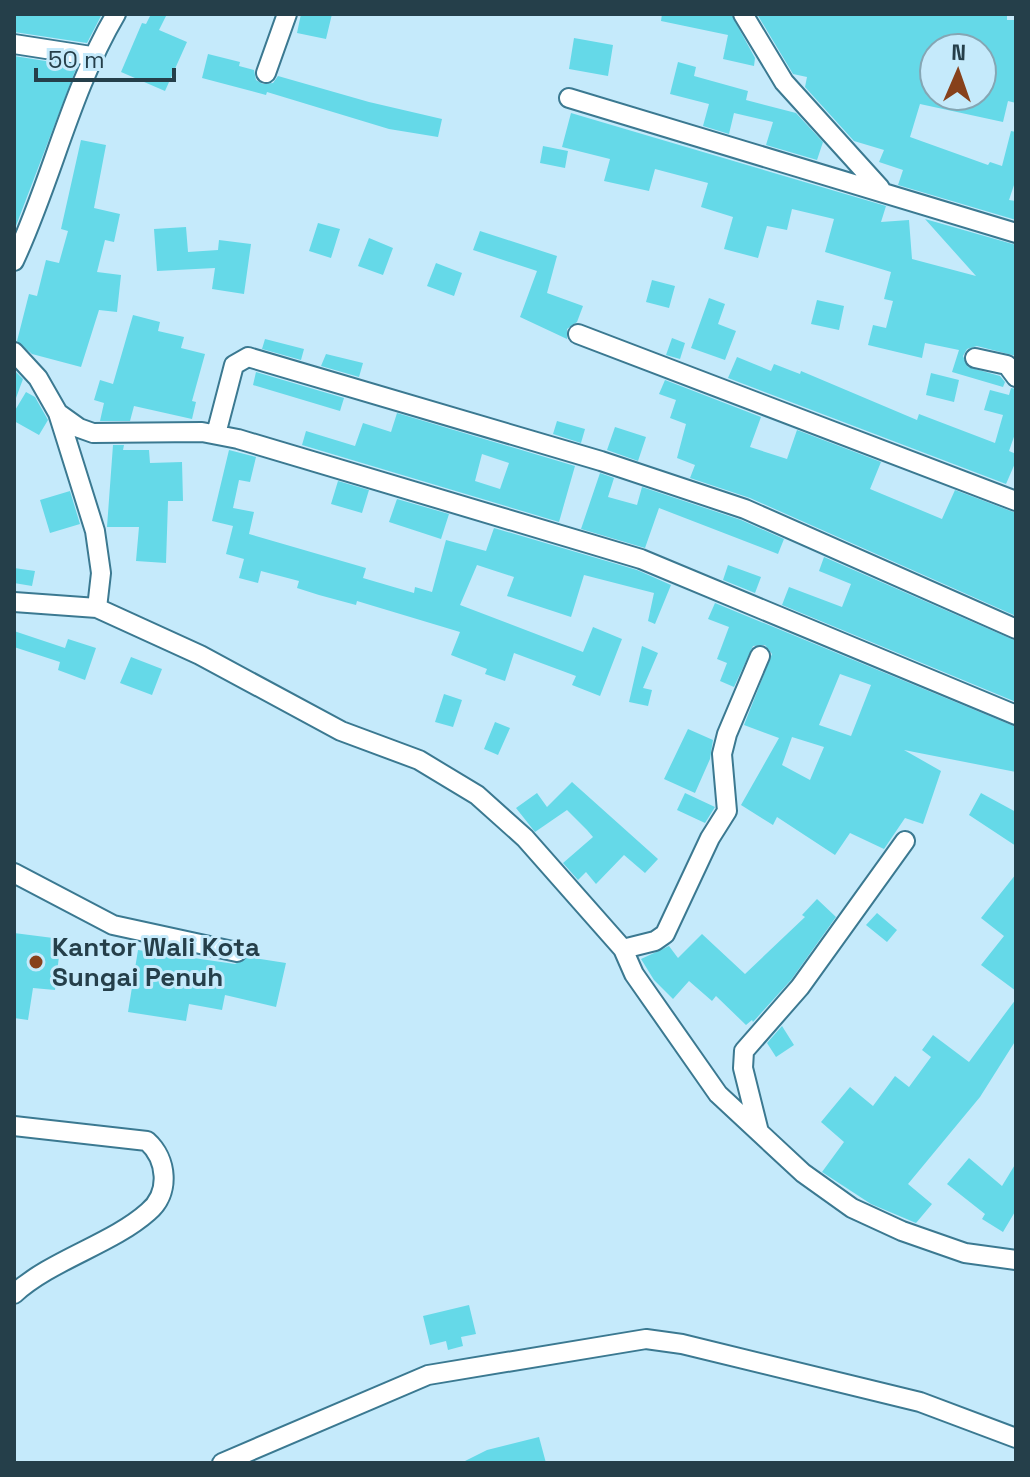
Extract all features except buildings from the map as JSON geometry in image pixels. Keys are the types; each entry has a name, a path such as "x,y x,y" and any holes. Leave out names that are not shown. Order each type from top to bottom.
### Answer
{"street":[{"path":"14,261 33,221 61,130 91,56 116,14"},
{"path":"266,73 287,14"},
{"path":"743,14 784,82 882,190"},
{"path":"14,44 91,56"},
{"path":"569,98 882,190 1016,233"},
{"path":"578,334 1016,501"},
{"path":"14,352 38,378 58,413 95,531 101,573 97,608"},
{"path":"216,434 234,365 248,357 601,461 745,509 1016,629"},
{"path":"975,358 1007,365 1016,377"},
{"path":"58,413 79,428 93,433 216,434 436,495 641,559 1016,715"},
{"path":"14,602 97,608 200,655 341,731 419,760 477,795 525,838 623,949 634,974 718,1094 803,1173 852,1208 902,1231 965,1253 1016,1260"},
{"path":"623,949 655,941 665,934 710,838 727,811 722,754 760,656"},
{"path":"759,1134 743,1068 744,1051 800,987 905,841"},
{"path":"14,873 105,922 237,952"},
{"path":"14,1126 147,1141 158,1151 164,1181 149,1212 14,1294"},
{"path":"222,1463 428,1375 646,1339 682,1344 920,1402 1016,1438"}],"place":[{"name":"Kantor Wali Kota Sungai Penuh","path":"36,962"}]}
